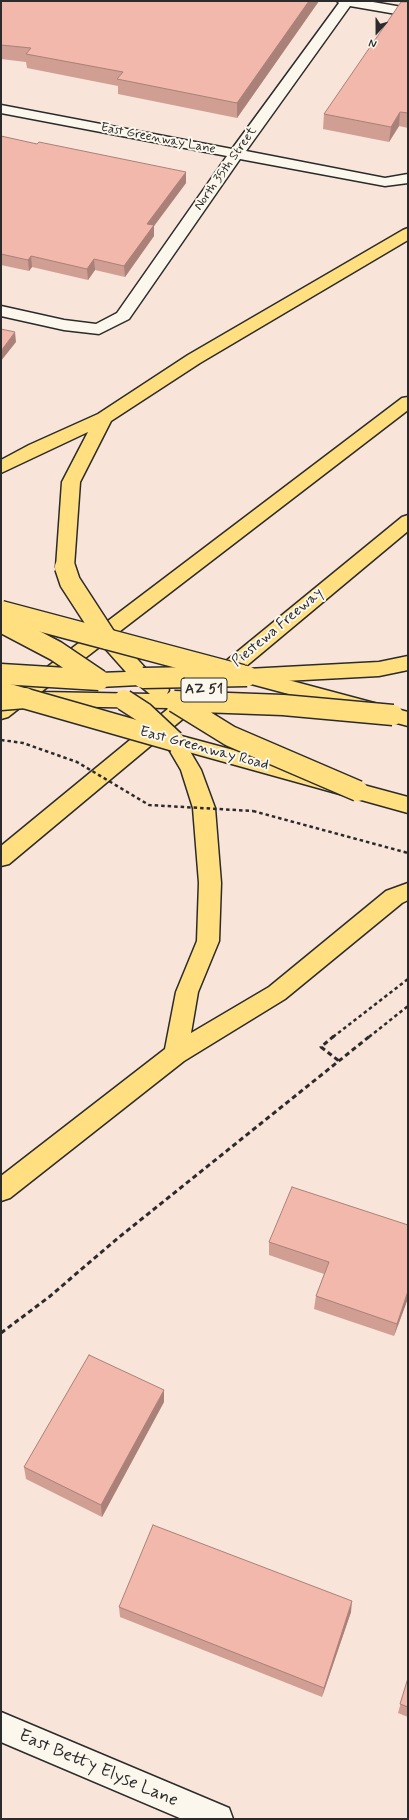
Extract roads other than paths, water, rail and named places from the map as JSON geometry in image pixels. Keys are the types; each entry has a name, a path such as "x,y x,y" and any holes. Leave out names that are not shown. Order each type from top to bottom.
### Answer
{"main road":[{"path":"1,467 35,449 104,418 194,359 408,233"},
{"path":"1,712 408,402"},
{"path":"104,418 71,482 65,567 70,582 107,639 143,678 174,701 230,736 358,791"},
{"name":"Piestewa Freeway","path":"1,858 408,521"},
{"path":"1,611 401,717"},
{"path":"1,622 56,651 144,713 174,741 191,770 204,808 207,830 210,883 208,942 187,992 176,1054"},
{"path":"1,674 99,680 247,676 379,669 403,664"},
{"name":"East Greenway Road","path":"1,692 408,805"},
{"path":"1,700 25,698 174,701 283,706 401,717"},
{"path":"1,1190 176,1054 277,993 394,897 408,891"}],"street":[{"path":"346,1 408,12"},
{"name":"North 35th Street","path":"1,311 64,325 99,329 123,316 236,154 346,1"},
{"name":"East Greenway Lane","path":"1,109 385,182 404,180 408,178"},
{"name":"East Betty Elyse Lane","path":"1,1727 218,1819"}]}
